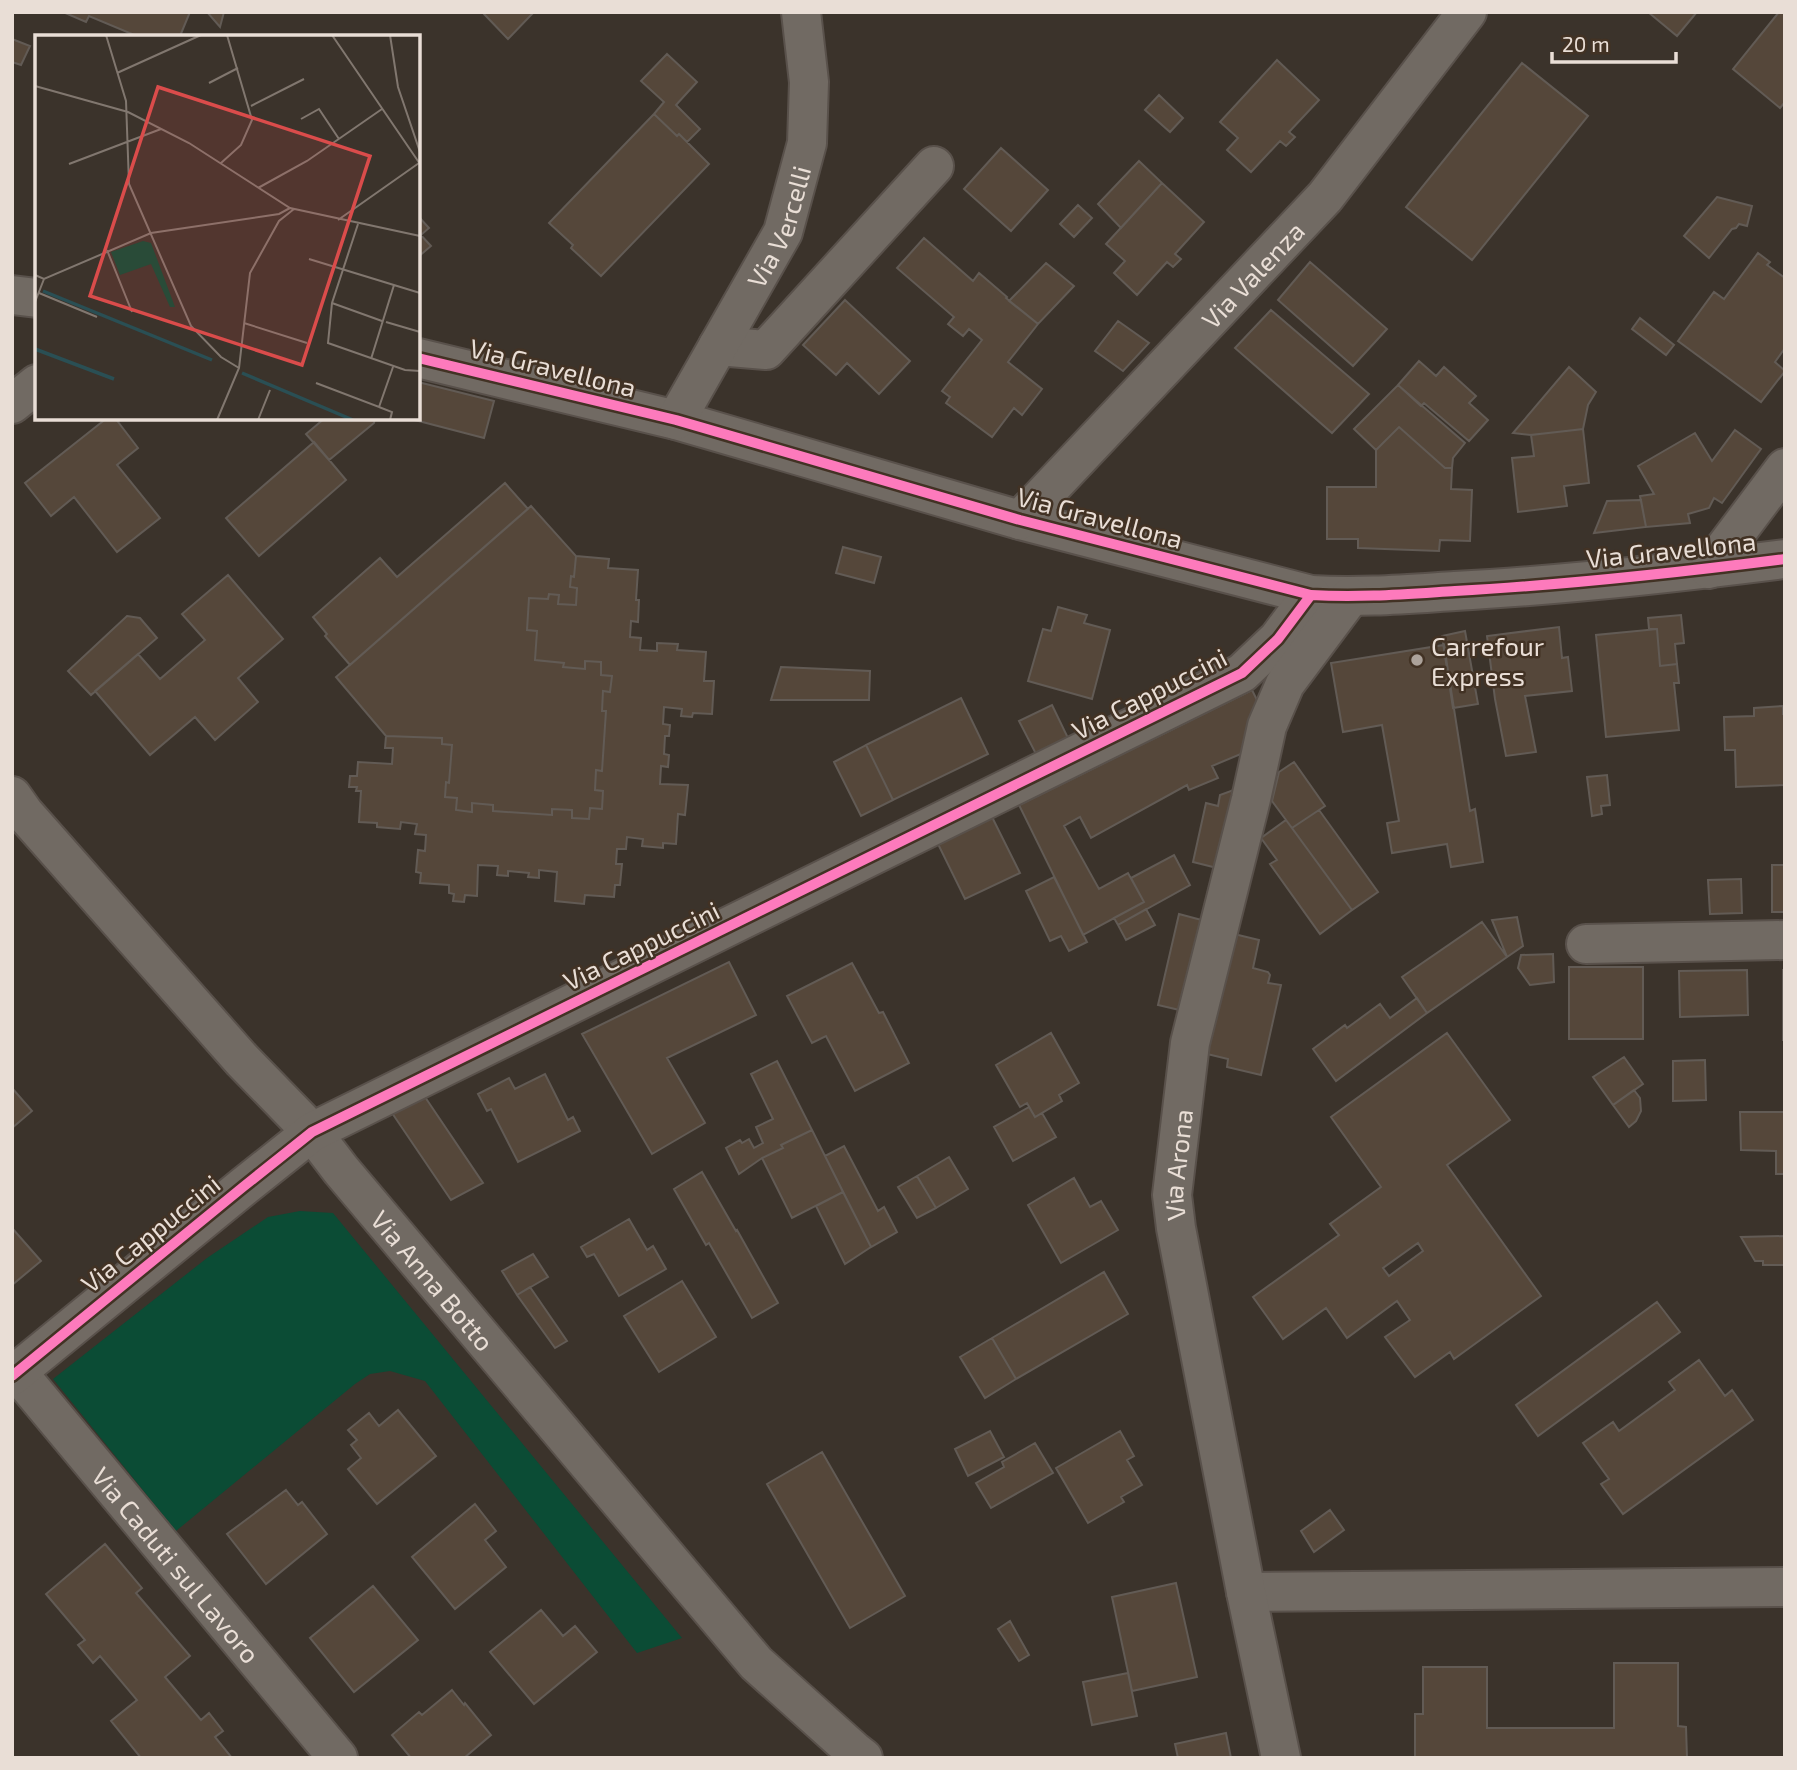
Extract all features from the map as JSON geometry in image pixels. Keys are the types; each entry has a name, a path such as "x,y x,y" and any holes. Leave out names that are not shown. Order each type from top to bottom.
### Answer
{"street":[{"name":"Via Vercelli","path":"676,420 783,232 807,143 809,82 801,12"},
{"name":"Via Valenza","path":"1020,520 1325,197 1467,12"},
{"path":"718,346 766,350 934,166"},
{"path":"12,295 35,298"},
{"name":"Via Gravellona","path":"420,358 676,420 1020,520 1311,595 1350,597 1529,587 1785,559"},
{"path":"12,404 35,386"},
{"path":"1709,569 1785,468"},
{"name":"Via Cappuccini","path":"14,1374 312,1132 1242,673 1278,639 1311,595"},
{"name":"Via Arona","path":"1281,1758 1246,1592 1176,1228 1172,1195 1190,1044 1267,726 1285,684 1350,597"},
{"name":"Via Anna Botto","path":"12,796 242,1060 312,1132 756,1662 863,1758"},
{"path":"1586,944 1785,940"},
{"name":"Via Caduti sul Lavoro","path":"14,1374 338,1758"},
{"path":"1246,1592 1783,1587"}],"green space":[{"path":"300,1211 333,1213 682,1638 637,1653 425,1381 390,1371 370,1374 355,1384 176,1531 53,1379 207,1258 268,1217"}],"building":[{"path":"63,12 190,12 180,35 134,35 89,16 86,22"},
{"path":"207,12 224,12 220,27"},
{"path":"485,12 534,12 508,39"},
{"path":"1648,12 1697,12 1677,36"},
{"path":"1779,12 1785,12 1785,102 1780,108 1733,69"},
{"path":"12,39 30,46 21,65 12,62"},
{"path":"667,54 697,82 676,105 700,129 687,142 654,114 664,102 641,81"},
{"path":"1277,60 1319,100 1289,132 1295,137 1286,146 1280,141 1251,172 1227,150 1238,138 1220,122"},
{"path":"1522,63 1588,116 1472,260 1406,207"},
{"path":"1159,95 1183,118 1170,132 1145,110"},
{"path":"654,114 709,164 601,276 549,223"},
{"path":"1001,148 1048,190 1011,231 964,189"},
{"path":"1139,161 1162,183 1121,228 1098,204"},
{"path":"1162,183 1204,222 1175,254 1181,259 1173,267 1167,262 1137,295 1114,273 1125,261 1106,244"},
{"path":"1717,197 1752,206 1747,226 1739,224 1732,229 1709,258 1684,236"},
{"path":"1078,205 1092,218 1074,237 1060,224"},
{"path":"420,218 429,228 420,234"},
{"path":"420,234 431,246 420,255"},
{"path":"924,238 973,281 979,273 1038,324 1008,362 1042,389 1022,415 1014,408 992,437 946,403 950,397 942,391 982,340 969,329 963,336 948,324 954,317 897,268"},
{"path":"1758,253 1770,262 1767,265 1785,278 1785,348 1775,362 1785,371 1761,402 1678,341 1714,292 1724,299"},
{"path":"1310,262 1387,329 1353,366 1278,300"},
{"path":"1046,263 1074,286 1038,324 1009,301"},
{"path":"845,300 910,361 879,394 847,363 836,375 803,345"},
{"path":"1271,310 1369,394 1332,433 1235,348"},
{"path":"1640,318 1674,345 1666,355 1632,329"},
{"path":"1118,321 1149,343 1123,371 1095,351"},
{"path":"1419,361 1436,376 1444,367 1476,396 1469,403 1488,420 1469,441 1424,403 1421,406 1398,385"},
{"path":"1569,367 1596,392 1588,405 1583,429 1531,435 1513,433"},
{"path":"420,382 494,401 484,438 415,420 420,420"},
{"path":"1398,385 1465,443 1453,458 1452,468 1445,468 1399,427 1376,450 1354,429"},
{"path":"104,420 117,420 138,448 117,465 160,518 117,552 74,497 51,516 25,483"},
{"path":"323,420 375,420 329,460 306,434"},
{"path":"1399,427 1445,468 1452,468 1451,489 1472,490 1470,541 1440,540 1439,551 1358,548 1358,539 1327,539 1327,487 1376,487 1376,450"},
{"path":"1583,429 1589,483 1564,486 1567,506 1518,512 1512,458 1534,456 1531,435"},
{"path":"1735,430 1761,449 1722,503 1714,498 1709,508 1688,514 1690,523 1646,527 1640,496 1654,494 1638,466 1695,433 1712,461"},
{"path":"314,442 346,480 259,556 226,518"},
{"path":"505,483 528,509 350,665 313,617 380,558 397,577"},
{"path":"1641,500 1646,527 1594,533 1607,501"},
{"path":"531,506 576,556 570,587 577,588 576,605 558,604 559,595 549,594 548,599 529,598 527,630 537,631 535,660 564,663 563,667 585,669 585,661 601,662 601,675 612,676 610,692 603,691 602,711 606,711 602,771 596,770 595,790 603,791 602,809 590,808 589,819 572,818 572,810 552,809 552,815 493,811 493,805 472,803 472,812 456,810 457,798 445,797 452,745 442,744 442,738 386,736 336,677"},
{"path":"843,547 881,557 874,583 836,573"},
{"path":"576,556 609,559 608,568 638,570 638,622 631,621 630,637 641,638 640,650 657,651 657,643 678,644 677,650 706,652 704,681 714,681 712,714 693,713 692,717 681,716 682,709 664,707 663,724 670,725 669,736 665,736 664,754 669,755 668,767 661,766 660,784 688,785 685,815 678,814 676,844 663,843 663,848 642,846 643,839 627,837 626,849 617,849 616,864 622,864 620,885 615,885 614,897 585,895 584,904 555,901 557,872 539,870 539,878 528,877 529,873 508,871 508,876 497,875 498,866 478,865 477,896 465,895 464,902 453,901 454,894 449,893 449,885 420,883 421,873 416,872 418,850 425,851 426,835 415,834 417,824 401,822 400,829 359,822 361,791 356,791 357,787 349,787 350,776 357,776 358,762 392,764 393,748 385,748 386,736 442,738 442,744 452,745 445,797 457,798 456,810 472,812 472,803 493,805 493,811 552,815 552,809 572,810 572,818 589,819 590,808 602,809 603,791 595,790 596,770 602,771 606,711 602,711 603,691 610,692 612,676 601,675 601,662 585,661 585,669 563,667 564,663 535,660 537,631 527,630 529,598 548,599 549,594 559,595 558,604 576,605 577,588 570,587"},
{"path":"228,575 283,639 238,678 258,702 215,740 195,717 150,755 95,691 138,654 160,679 205,640 182,614"},
{"path":"1058,607 1087,615 1084,623 1110,630 1092,699 1028,681 1043,629 1051,631"},
{"path":"1681,615 1684,643 1675,644 1677,664 1660,666 1657,629 1649,629 1648,618"},
{"path":"127,616 140,618 157,638 91,695 68,671"},
{"path":"1559,627 1562,658 1568,657 1572,691 1525,696 1536,752 1506,756 1487,636"},
{"path":"1657,629 1660,666 1677,664 1679,683 1674,683 1679,730 1606,737 1596,635"},
{"path":"1465,631 1478,704 1453,708 1442,636"},
{"path":"1444,645 1470,811 1475,809 1483,862 1451,867 1447,844 1392,853 1387,823 1399,821 1382,725 1343,732 1331,663"},
{"path":"781,667 870,671 869,700 771,700"},
{"path":"1252,690 1260,706 1248,751 1212,766 1218,778 1189,790 1187,785 1091,838 1080,817 1064,826 1099,889 1128,873 1144,902 1083,935 1019,805"},
{"path":"961,698 988,754 893,800 866,745"},
{"path":"1052,705 1068,738 1036,754 1019,721"},
{"path":"1783,706 1785,785 1736,787 1735,750 1725,750 1724,717 1754,716 1754,708"},
{"path":"866,745 893,800 861,816 834,762"},
{"path":"1294,762 1325,806 1292,828 1272,801 1279,772"},
{"path":"1607,775 1610,805 1601,806 1602,814 1592,816 1587,777"},
{"path":"1239,788 1221,869 1193,862 1206,803 1218,806 1220,795"},
{"path":"1319,810 1378,892 1352,910 1292,828"},
{"path":"992,817 1020,873 965,899 938,844"},
{"path":"1286,820 1352,910 1320,934 1270,864 1277,860 1261,838"},
{"path":"1174,855 1190,885 1118,925 1114,918 1144,902 1131,878"},
{"path":"1772,865 1785,865 1785,912 1772,912"},
{"path":"1054,877 1087,942 1069,951 1061,936 1050,941 1026,891"},
{"path":"1741,879 1742,913 1710,914 1708,880"},
{"path":"1146,909 1155,925 1126,940 1118,925"},
{"path":"1179,914 1209,922 1188,1012 1158,1005"},
{"path":"1517,917 1523,946 1507,957 1492,920"},
{"path":"1482,922 1507,957 1427,1013 1402,977"},
{"path":"1230,933 1259,940 1253,968 1268,972 1268,983 1281,985 1261,1075 1227,1067 1228,1059 1203,1053"},
{"path":"1553,954 1554,982 1530,985 1518,968 1521,955"},
{"path":"729,962 756,1015 667,1058 705,1123 652,1154 582,1034"},
{"path":"852,963 879,1013 883,1012 909,1063 855,1091 826,1036 812,1043 787,996"},
{"path":"1569,967 1643,967 1643,1039 1569,1039"},
{"path":"1747,970 1748,1015 1680,1017 1679,971"},
{"path":"1785,970 1785,1040 1783,1040"},
{"path":"1417,998 1427,1013 1336,1081 1313,1049 1380,1004 1390,1018"},
{"path":"1051,1033 1079,1083 1059,1095 1062,1101 1035,1117 1027,1103 1020,1107 996,1065"},
{"path":"1447,1033 1510,1120 1447,1165 1541,1296 1454,1359 1450,1352 1415,1377 1385,1337 1410,1320 1397,1301 1347,1338 1326,1308 1283,1339 1253,1297 1339,1235 1330,1224 1381,1187 1331,1117","holes":["1418,1243 1423,1251 1389,1276 1383,1268"]},
{"path":"1624,1057 1643,1084 1613,1105 1593,1077"},
{"path":"1705,1060 1706,1100 1673,1101 1673,1061"},
{"path":"777,1061 812,1130 781,1145 783,1148 739,1174 726,1148 740,1140 742,1143 749,1139 754,1148 763,1143 756,1127 773,1119 751,1074"},
{"path":"545,1074 568,1120 573,1117 580,1131 518,1162 491,1109 487,1111 478,1094 509,1078 515,1089"},
{"path":"12,1088 32,1111 12,1128"},
{"path":"1634,1090 1640,1098 1641,1111 1629,1127 1613,1105"},
{"path":"425,1097 483,1183 451,1200 392,1113"},
{"path":"1029,1107 1035,1117 1042,1113 1056,1137 1013,1161 994,1127"},
{"path":"1740,1112 1785,1112 1785,1174 1776,1174 1776,1151 1741,1150"},
{"path":"812,1130 843,1192 792,1218 762,1158"},
{"path":"844,1146 878,1211 884,1207 897,1232 871,1247 825,1156"},
{"path":"949,1157 968,1189 936,1208 917,1176"},
{"path":"702,1172 778,1303 752,1318 674,1189"},
{"path":"917,1176 936,1208 917,1218 898,1187"},
{"path":"1074,1178 1090,1207 1101,1201 1118,1230 1061,1263 1028,1205"},
{"path":"843,1192 871,1247 845,1264 816,1206"},
{"path":"629,1219 647,1250 653,1246 666,1269 619,1296 594,1254 587,1257 581,1247"},
{"path":"12,1228 41,1261 12,1285"},
{"path":"1785,1236 1785,1265 1763,1265 1763,1261 1755,1261 1741,1237"},
{"path":"533,1254 548,1277 517,1295 502,1271"},
{"path":"1104,1272 1128,1314 1016,1379 992,1338"},
{"path":"682,1281 716,1337 659,1372 624,1316"},
{"path":"530,1287 567,1341 555,1348 517,1295"},
{"path":"1657,1302 1680,1332 1538,1436 1516,1405"},
{"path":"992,1338 1016,1379 985,1398 960,1357"},
{"path":"1699,1360 1725,1396 1732,1390 1753,1420 1623,1514 1601,1484 1609,1479 1583,1443 1613,1422 1619,1431 1675,1390 1669,1382"},
{"path":"398,1410 436,1456 377,1504 348,1469 361,1458 351,1445 357,1440 348,1430 369,1413 379,1426"},
{"path":"990,1431 1004,1457 968,1476 955,1449"},
{"path":"1120,1431 1134,1456 1127,1460 1142,1485 1121,1497 1124,1502 1088,1523 1056,1468"},
{"path":"1035,1443 1053,1473 991,1508 976,1483 1004,1467 1002,1462"},
{"path":"822,1452 905,1596 850,1628 767,1484"},
{"path":"286,1490 298,1505 302,1502 327,1534 266,1584 227,1534"},
{"path":"475,1504 496,1531 485,1540 506,1567 455,1609 412,1557"},
{"path":"1330,1510 1344,1530 1314,1552 1301,1531"},
{"path":"105,1544 142,1588 136,1593 190,1656 165,1677 201,1720 209,1713 223,1731 215,1737 232,1758 141,1758 111,1721 137,1700 100,1656 93,1663 78,1645 85,1640 46,1594"},
{"path":"1176,1583 1197,1677 1132,1691 1112,1597"},
{"path":"373,1586 418,1640 354,1692 310,1638"},
{"path":"541,1610 563,1636 575,1626 597,1652 534,1704 490,1652"},
{"path":"1010,1621 1029,1655 1019,1661 998,1629"},
{"path":"1614,1663 1678,1663 1678,1726 1686,1727 1687,1758 1415,1758 1415,1714 1423,1714 1423,1667 1487,1667 1487,1728 1614,1728"},
{"path":"1128,1673 1137,1716 1092,1725 1083,1682"},
{"path":"452,1690 491,1735 464,1758 411,1758 392,1735 419,1712 422,1715"},
{"path":"1226,1733 1231,1758 1178,1758 1175,1744"}],"cycle path":[{"path":"420,358 676,420 1020,520 1311,595 1383,595 1538,585 1785,559"},
{"path":"12,1376 312,1132 1242,673 1278,639 1311,595"}],"place":[{"name":"Carrefour Express","path":"1417,660"}]}
